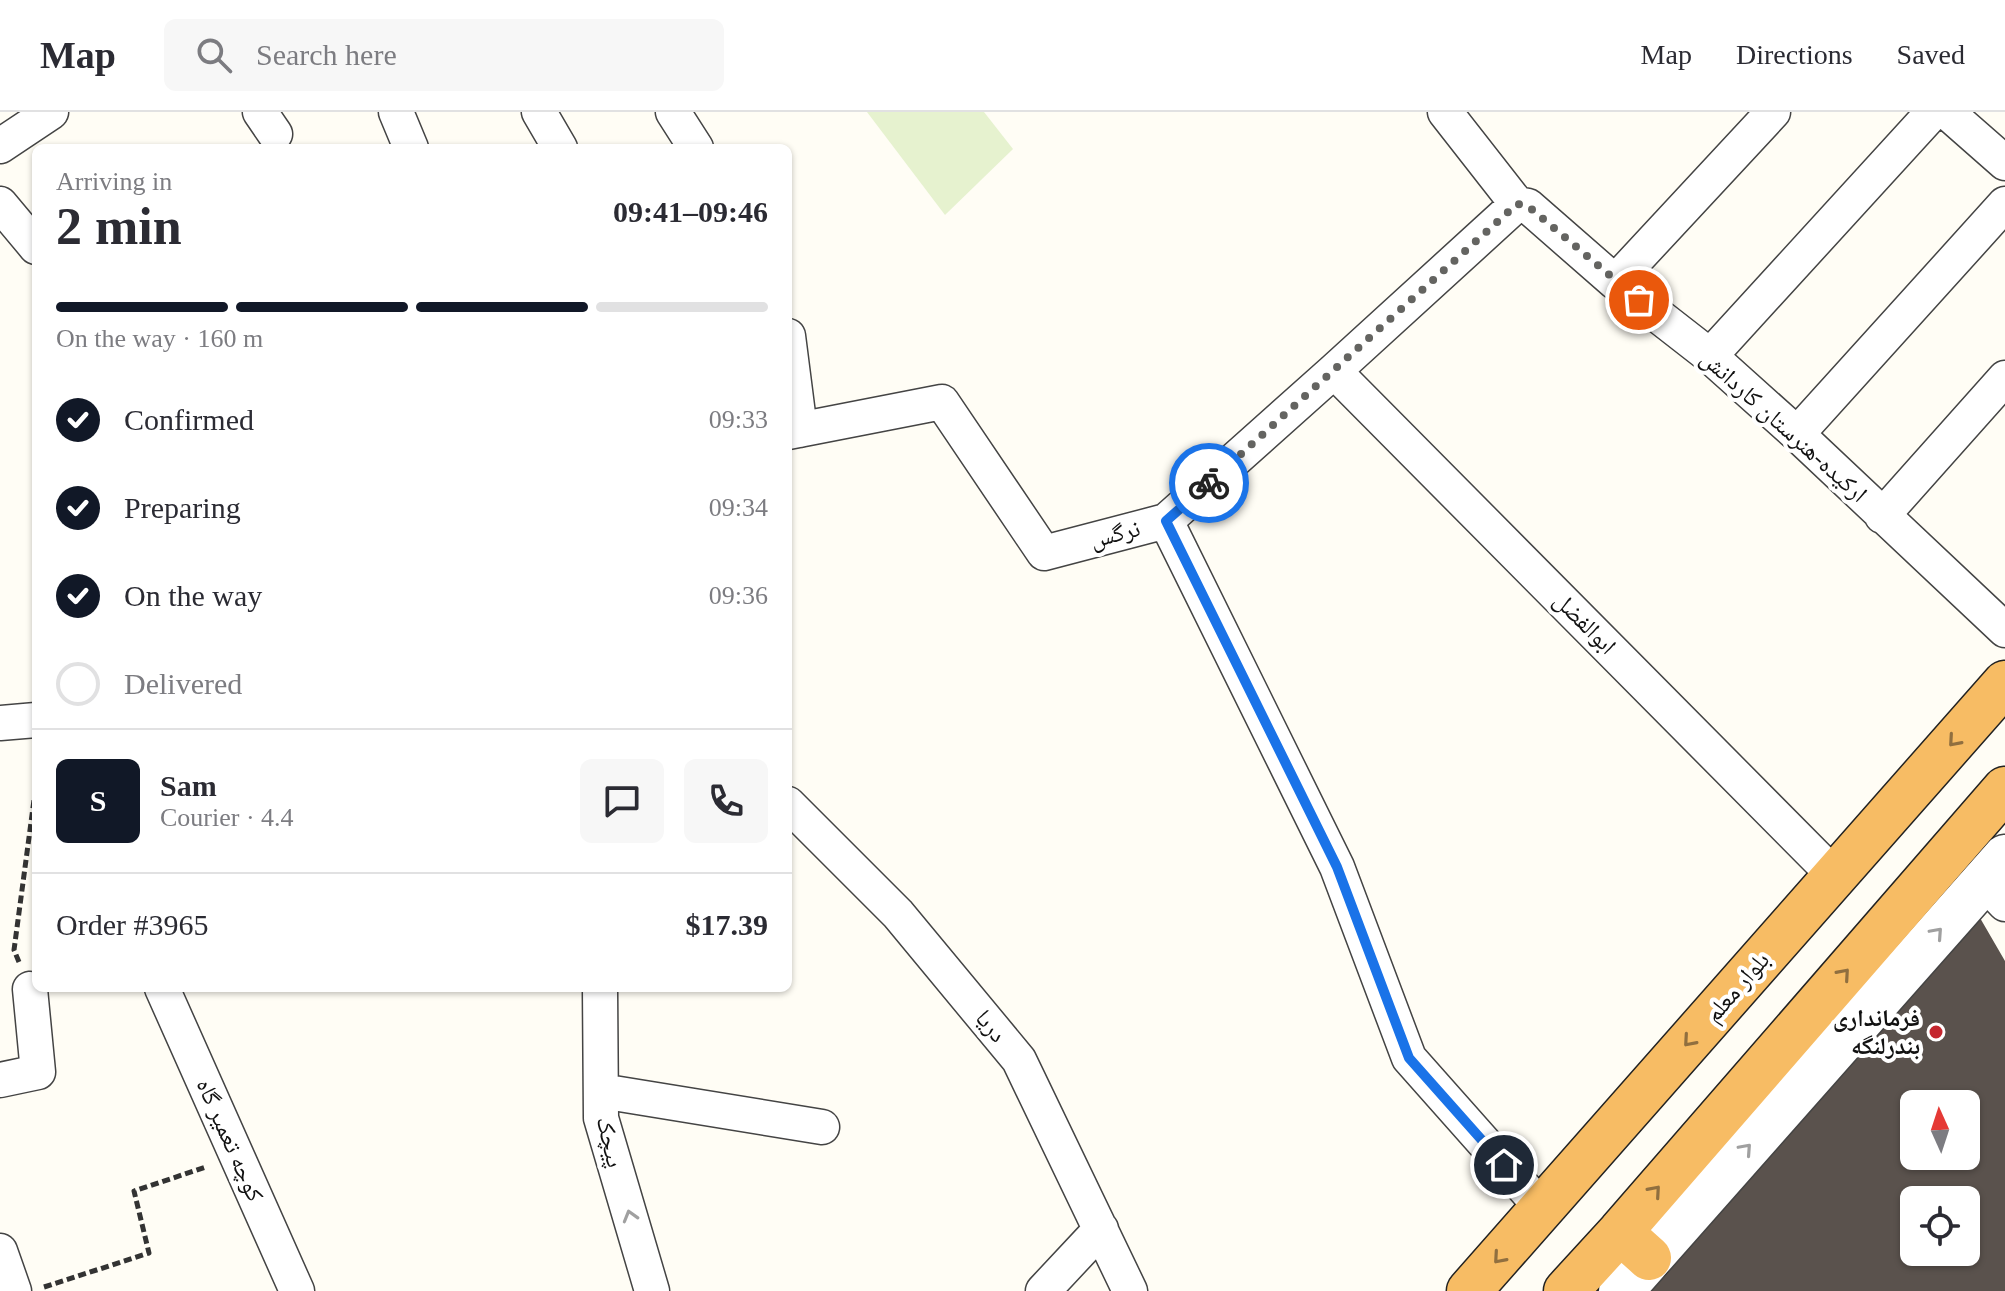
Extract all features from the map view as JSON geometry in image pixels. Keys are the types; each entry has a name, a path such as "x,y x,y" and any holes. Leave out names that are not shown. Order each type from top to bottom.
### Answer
{"highway":[{"name":"بلوار معلم","path":"1469,1291 2005,683"},
{"path":"1566,1291 1635,1245 2005,789"}],"street":[{"path":"0,146 51,112"},
{"path":"539,112 558,144"},
{"path":"673,112 693,144"},
{"name":"ارکیده-هنرستان کاردانش","path":"1445,112 1517,204 1528,206 1615,282 1710,356 2005,630"},
{"path":"1615,282 1773,112"},
{"path":"1710,356 1933,112"},
{"path":"1947,112 2005,163"},
{"path":"0,204 32,242"},
{"path":"1166,521 1517,204"},
{"path":"1797,434 2005,204"},
{"name":"ابوالفضل","path":"1334,371 1835,876"},
{"path":"1882,516 2005,378"},
{"path":"792,399 794,431"},
{"name":"نرگس","path":"794,431 942,402 1044,553 1166,521 1337,867 1409,1058 1542,1208"},
{"path":"0,723 32,720"},
{"name":"دریا","path":"792,808 898,914 1019,1060 1130,1291"},
{"path":"1621,1291 1635,1245 1998,881"},
{"path":"0,1080 38,1072 30,989"},
{"name":"کوچه تعمیر گاه","path":"164,992 297,1291"},
{"name":"پیچک","path":"600,992 601,1118 652,1291"},
{"path":"601,1091 822,1127"},
{"path":"1043,1291 1101,1229"},
{"path":"0,1251 14,1291"}],"path":[{"path":"30,989 14,950 32,815"},
{"path":"32,1291 149,1253 134,1191 237,1156"}],"green space":[{"path":"867,112 984,112 1013,149 945,215"}],"building":[{"name":"فرمانداری بندرلنگه","path":"1976,911 2005,961 2005,1291 1635,1291"}],"way so far":[{"path":"1209,483 1517,204 1528,206 1639,300"}],"place":[{"name":"فرمانداری بندرلنگه","path":"1936,1032"}],"route":[{"path":"1209,483 1166,521 1337,867 1409,1058 1504,1165"}]}
